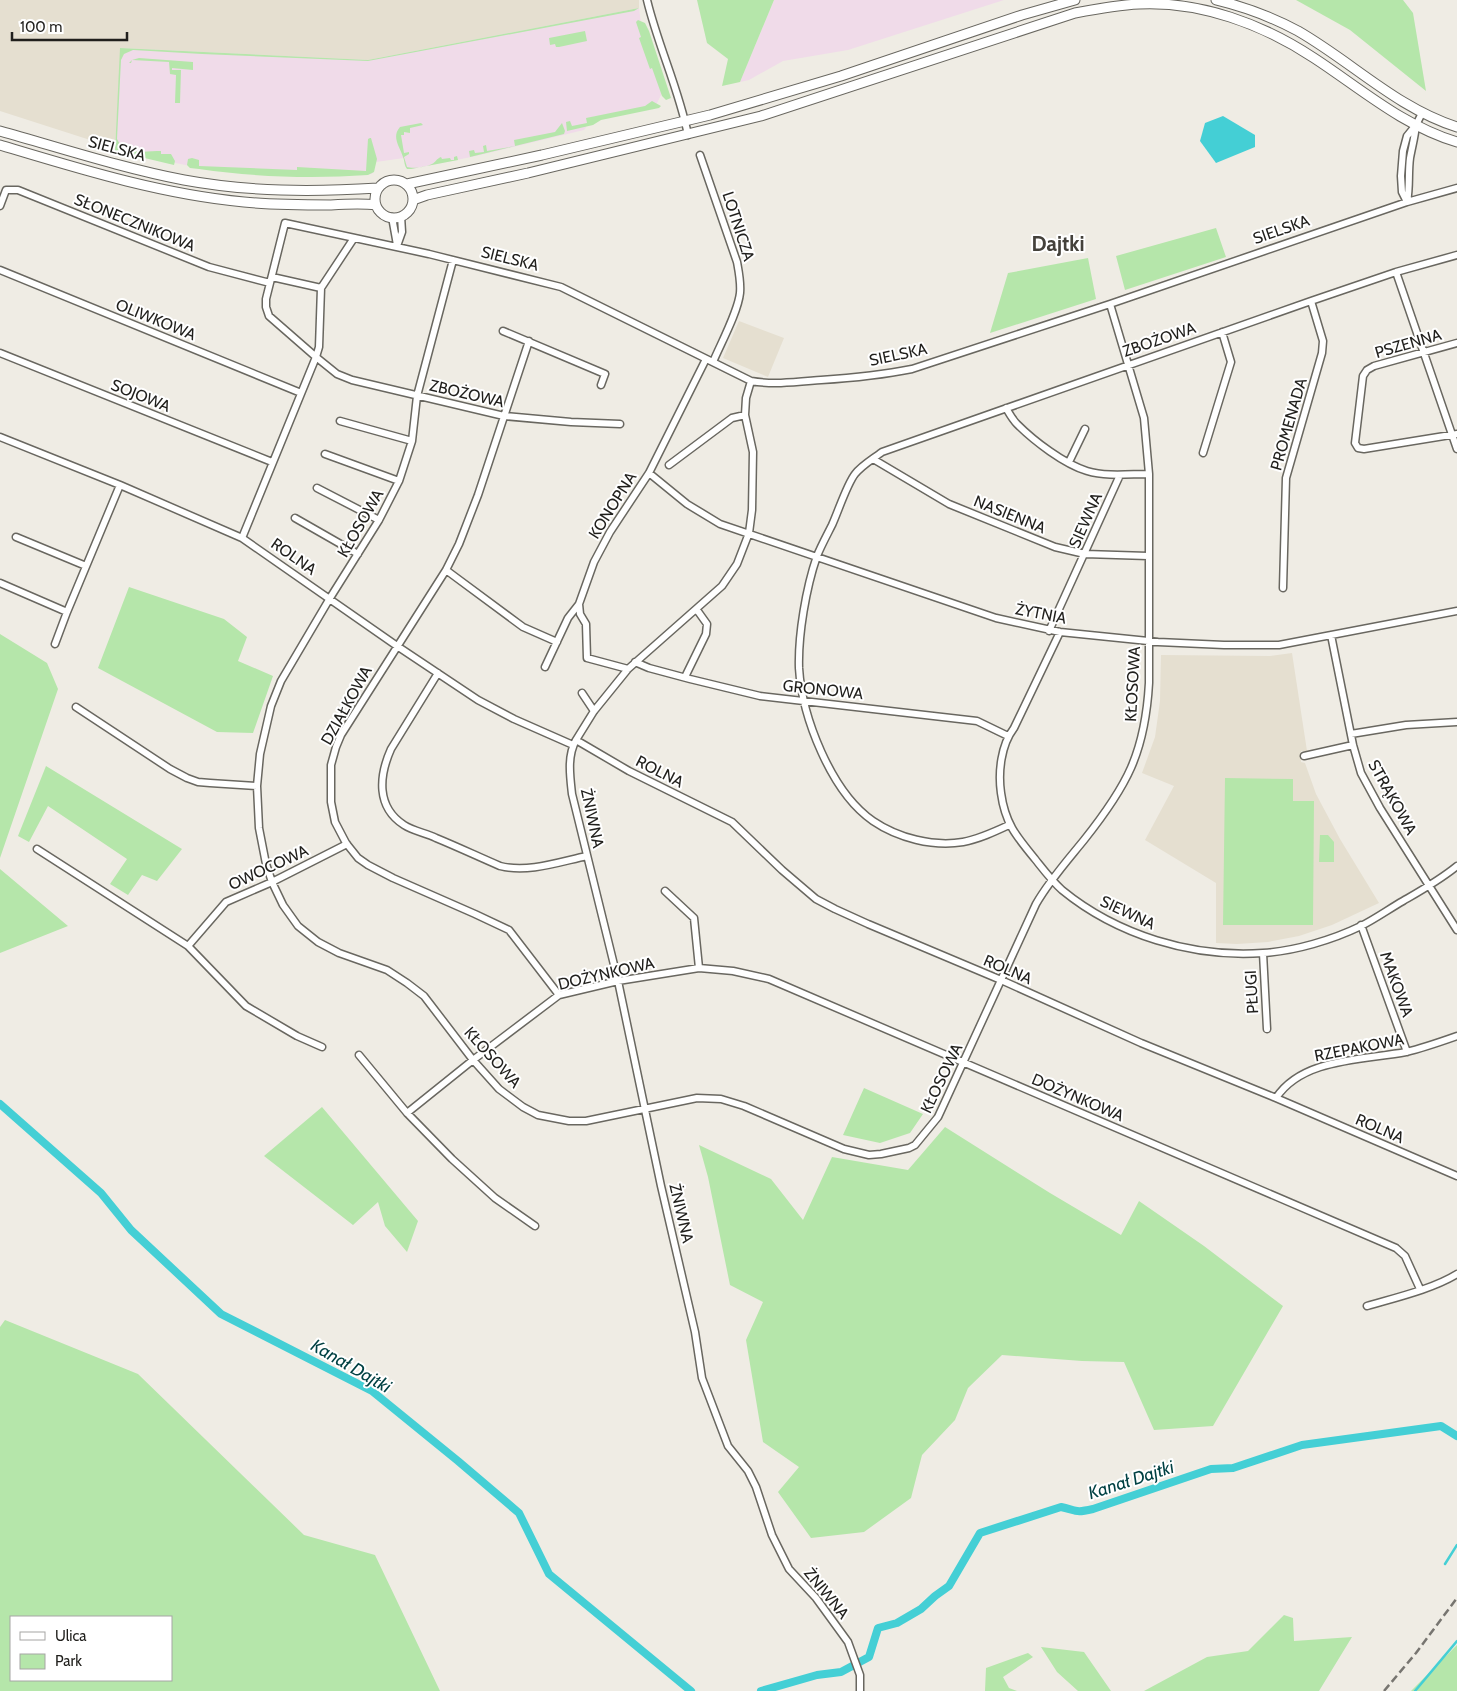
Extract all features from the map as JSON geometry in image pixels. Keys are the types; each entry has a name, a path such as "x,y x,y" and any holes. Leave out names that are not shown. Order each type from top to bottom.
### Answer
{"main road":[{"name":"SIELSKA","path":"0,131 138,170 206,183 293,191 378,188 392,180 402,181 407,184 459,174 685,121 822,82 1022,15 1075,0"},
{"path":"1216,0 1244,7 1298,32 1422,113 1457,127"},
{"path":"413,200 427,195 688,135 761,116 1075,13 1140,4 1183,6 1240,20 1269,33 1313,57 1364,93 1416,125 1436,135 1457,142"},
{"name":"SIELSKA","path":"0,146 136,184 212,198 291,205 360,203 376,205"},
{"path":"378,188 376,205 382,213 396,217 410,210 413,194 407,184"}],"street":[{"path":"648,0 652,22 688,135"},
{"path":"1407,202 1410,190 1408,176 1410,155 1415,139 1416,125 1422,113"},
{"name":"LOTNICZA","path":"700,155 737,262 740,281 740,295 736,308 710,360"},
{"name":"SIELSKA","path":"285,223 397,246 561,286 751,381 767,384 888,374 912,369 1110,304 1407,202 1457,188"},
{"name":"SŁONECZNIKOWA","path":"0,206 6,190 18,190 209,267 321,288"},
{"path":"396,217 397,246"},
{"name":"ZBOŻOWA","path":"285,223 266,298 269,316 337,374 352,380 504,416 620,424"},
{"path":"242,538 316,357 319,347 321,288 354,238"},
{"name":"ZBOŻOWA","path":"1009,825 987,835 963,842 938,844 916,840 894,832 872,821 851,800 833,775 822,754 804,702 799,669 802,622 818,556 855,474 882,452 1310,301 1396,272 1457,255"},
{"name":"KŁOSOWA","path":"453,260 417,396 412,441 399,481 379,520 330,598 282,681 271,706 260,754 257,786 259,828 266,864 272,882 298,926 318,942 339,953 387,970 407,982 424,996 473,1060 499,1089 523,1107 538,1114 569,1121 586,1121 697,1098 721,1099 753,1110 844,1149 868,1154 881,1154 909,1148 920,1140 938,1117 1036,904 1052,880 1114,801 1131,768 1140,745 1146,716 1149,683 1149,474 1144,418 1110,304"},
{"name":"OLIWKOWA","path":"0,270 301,393"},
{"path":"1396,272 1454,435 1457,449"},
{"name":"PROMENADA","path":"1283,588 1286,478 1322,353 1323,340 1310,301"},
{"path":"502,331 605,374 600,385"},
{"path":"1203,453 1231,362 1222,332"},
{"name":"DZIAŁKOWA","path":"529,341 472,512 459,544 446,570 341,735 331,765 330,802 335,822 347,844 358,858 393,878 509,930 559,995"},
{"name":"PSZENNA","path":"1454,435 1364,449 1358,448 1355,443 1363,376 1367,370 1374,366 1457,343"},
{"name":"SOJOWA","path":"0,354 272,462"},
{"name":"KONOPNA","path":"545,667 568,618 579,604 594,562 610,532 648,473 710,360"},
{"name":"ŻNIWNA","path":"751,381 746,398 745,415 753,452 752,510 749,533 737,564 722,586 697,610 628,668 594,711 574,742 569,767 572,794 618,981 695,1332 702,1378 728,1446 748,1472 756,1487 772,1535 789,1568 832,1617 848,1642 860,1675 860,1691"},
{"path":"1006,408 1015,423 1068,462 1086,470 1120,475 1149,474"},
{"path":"669,466 732,418 745,415"},
{"path":"340,421 412,441"},
{"path":"1068,462 1085,430"},
{"name":"ROLNA","path":"0,437 120,485 242,538 397,646 492,708 514,719 574,742 732,822 782,870 816,899 868,924 1001,980 1141,1043 1276,1098 1457,1176"},
{"path":"326,454 399,481"},
{"name":"NASIENNA","path":"873,459 949,504 1055,547 1085,554 1148,556"},
{"name":"ŻYTNIA","path":"648,473 688,504 720,524 996,618 1049,631 1149,641 1224,645 1279,645 1457,611"},
{"name":"SIEWNA","path":"1049,631 1120,475"},
{"path":"55,644 120,485"},
{"path":"317,488 379,520"},
{"path":"295,518 358,554"},
{"path":"16,537 86,566"},
{"path":"446,570 523,627 556,642"},
{"path":"0,583 67,612"},
{"path":"579,604 580,614 586,624 588,658 628,668"},
{"path":"684,677 706,634 707,624 697,610"},
{"name":"SIEWNA","path":"1060,632 1014,728 1008,736 1001,766 1000,781 1003,804 1009,825 1052,880 1092,911 1138,934 1171,945 1202,950 1263,953 1320,941 1361,926 1430,886 1457,866"},
{"name":"STRĄKOWA","path":"1331,635 1360,772 1376,801 1457,930"},
{"name":"GRONOWA","path":"635,662 649,668 760,696 977,721 1008,736"},
{"path":"438,673 385,761 382,774 383,794 391,814 406,826 512,870 526,869 587,856"},
{"path":"582,693 594,711"},
{"path":"76,708 187,778 210,783 257,786"},
{"path":"1351,734 1406,725 1457,722"},
{"path":"1304,756 1353,745"},
{"name":"OWOCOWA","path":"188,946 226,902 272,882 347,844"},
{"path":"37,849 188,946 246,1006 297,1036 322,1047"},
{"path":"665,891 694,918 700,968"},
{"name":"MAKOWA","path":"1361,926 1407,1052"},
{"name":"PŁUGI","path":"1263,953 1267,1029"},
{"name":"DOŻYNKOWA","path":"407,1113 559,995 618,981 700,968 733,971 769,979 1396,1248 1405,1256 1420,1289"},
{"name":"RZEPAKOWA","path":"1276,1098 1283,1086 1298,1075 1318,1067 1407,1052 1457,1036"},
{"path":"359,1054 407,1113 452,1158 495,1198 535,1226"},
{"path":"1367,1306 1450,1279 1457,1274"}],"shaded area":[{"path":"0,0 639,0 639,8 368,60 121,48 115,148 0,111"},
{"path":"774,0 1004,0 848,50 783,61 749,80 740,82"},
{"path":"639,8 642,31 663,91 656,105 593,117 584,130 476,156 411,169 405,165 404,158 376,162 372,174 200,168 115,148 120,48 368,60"},
{"path":"739,321 784,338 768,377 723,358"},
{"path":"1292,653 1307,751 1301,751 1301,762 1305,763 1316,794 1340,839 1379,903 1332,925 1299,936 1268,942 1216,943 1216,883 1145,840 1174,786 1142,773 1155,737 1160,701 1161,655 1270,656"}],"green space":[{"path":"697,0 774,0 740,82 722,86 728,59 707,43"},
{"path":"1296,0 1403,0 1413,13 1426,91 1350,30"},
{"path":"639,8 634,11 368,61 133,50 124,54 121,60 117,139 120,144 130,150 142,152 161,151 161,154 171,154 175,161 174,165 115,151 120,48 368,60"},
{"path":"638,20 645,23 649,31 671,98 666,100 662,96 652,68 650,69 639,38 641,37 636,22"},
{"path":"585,31 587,41 559,47 556,47 555,44 550,45 549,38"},
{"path":"139,58 193,62 193,70 172,68 172,70 181,70 180,103 175,103 176,75 170,74 169,62 132,60"},
{"path":"652,101 661,106 601,120 593,125 567,131 566,122 570,121 572,126 587,123 586,118 645,106"},
{"path":"421,123 423,125 410,128 410,133 404,132 404,135 401,135 404,153 409,152 404,157 407,167 419,167 406,168 396,138 400,127"},
{"path":"562,123 565,131 564,134 515,146 514,140 555,132"},
{"path":"371,138 377,159 374,172 368,175 305,177 262,175 190,168 187,165 188,159 192,158 199,160 199,166 297,170 297,167 366,171 368,139"},
{"path":"486,145 487,151 515,146 470,157 469,151 474,150 475,153 484,152 483,146"},
{"path":"457,156 458,160 426,166 441,157 442,159 450,158 454,160 454,157"},
{"path":"1216,228 1226,257 1125,290 1116,256"},
{"path":"1088,258 1096,299 990,333 1008,273"},
{"path":"129,587 224,619 247,637 238,661 273,676 253,733 217,732 98,668"},
{"path":"0,634 47,663 58,689 0,858"},
{"path":"46,766 182,849 157,881 142,875 128,895 110,884 127,859 48,806 29,842 18,836"},
{"path":"1225,778 1293,779 1293,801 1314,801 1313,925 1223,925"},
{"path":"1320,835 1328,835 1334,842 1334,862 1319,862"},
{"path":"0,869 68,926 0,953"},
{"path":"864,1088 923,1114 910,1133 880,1143 843,1135"},
{"path":"322,1107 418,1221 407,1252 385,1226 378,1202 353,1225 264,1156"},
{"path":"945,1127 1121,1235 1139,1201 1204,1246 1283,1306 1213,1426 1154,1430 1124,1362 1002,1355 968,1388 955,1420 922,1455 911,1498 864,1532 811,1538 778,1492 799,1467 763,1442 746,1340 763,1302 730,1285 708,1177 699,1145 771,1179 803,1220 832,1157 908,1170"},
{"path":"5,1320 138,1374 304,1535 375,1555 440,1691 0,1691 0,1327"},
{"path":"1284,1615 1293,1618 1294,1641 1352,1637 1319,1691 1144,1691 1207,1657 1248,1651"},
{"path":"1457,1645 1457,1691 1411,1691"},
{"path":"1041,1647 1084,1652 1111,1691 1078,1691 1057,1672"},
{"path":"1028,1653 1033,1657 1003,1677 1009,1688 1017,1691 985,1691 986,1668"}],"water":[{"path":"1223,116 1255,135 1255,147 1216,163 1200,141 1205,123"}],"waterway":[{"name":"Kanał Dajtki","path":"0,1104 101,1193 131,1230 221,1314 372,1391 458,1461 519,1513 549,1574 691,1691"},
{"name":"Kanał Dajtki","path":"761,1691 817,1675 841,1672 869,1657 878,1628 897,1623 921,1609 949,1586 980,1533 1061,1507 1079,1511 1093,1509 1211,1469 1233,1468 1302,1445 1441,1426 1457,1436"},
{"path":"1445,1564 1457,1545"},
{"path":"1415,1691 1457,1641"}],"railway":[{"path":"1384,1691 1416,1653 1457,1598"}],"district":[{"name":"Dajtki","path":"1058,244"}]}
